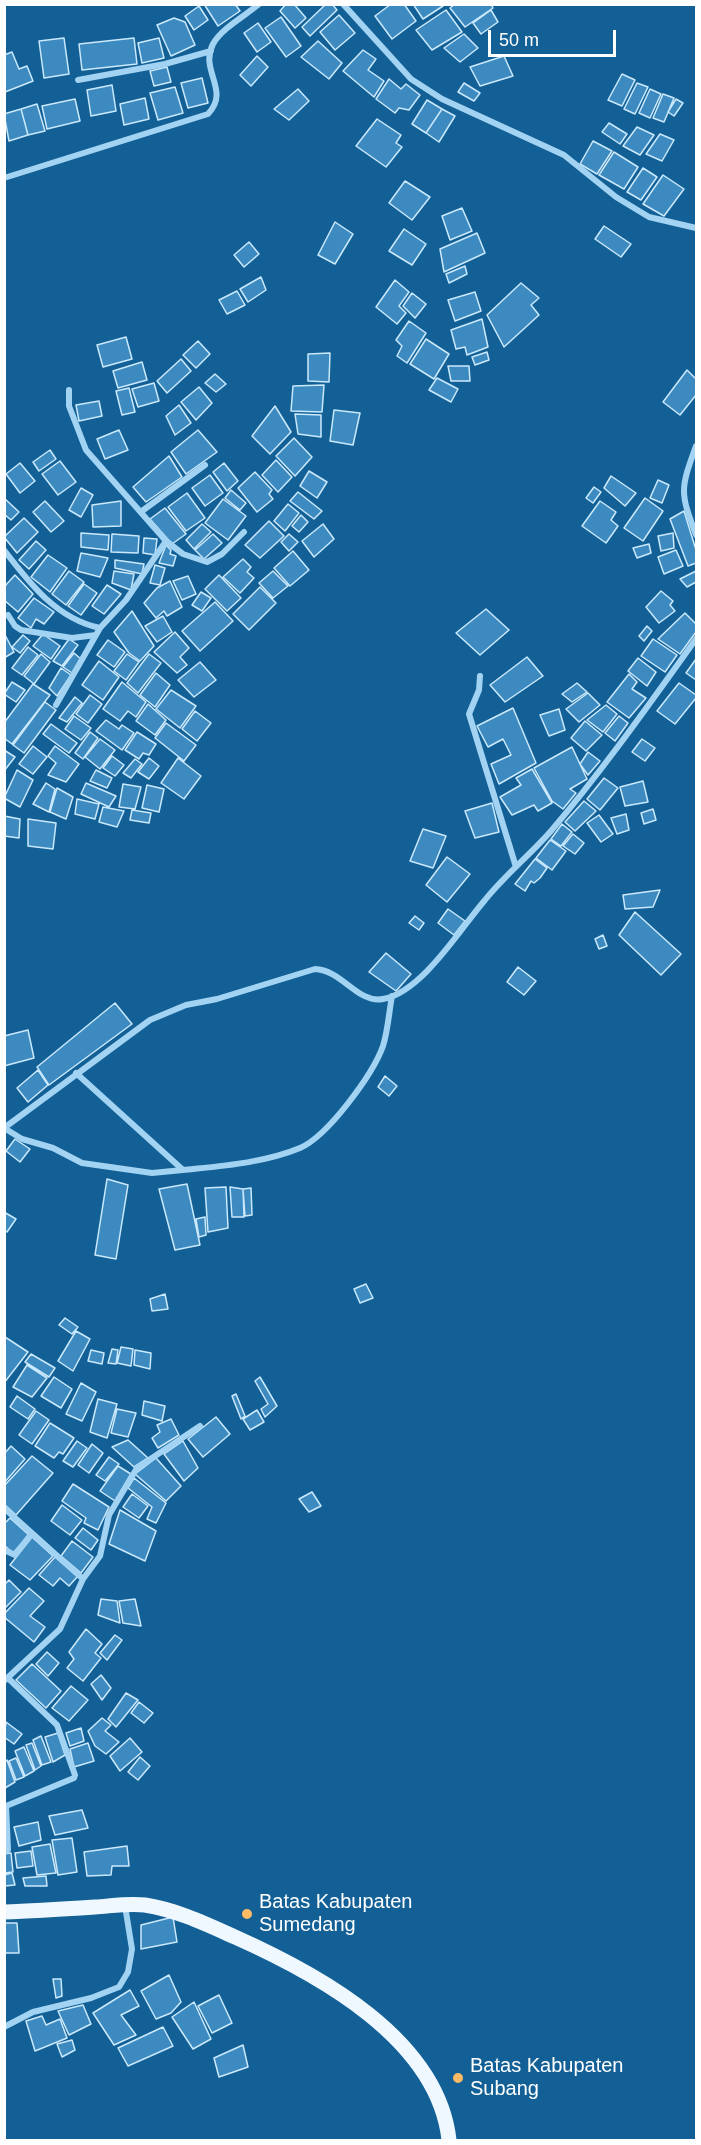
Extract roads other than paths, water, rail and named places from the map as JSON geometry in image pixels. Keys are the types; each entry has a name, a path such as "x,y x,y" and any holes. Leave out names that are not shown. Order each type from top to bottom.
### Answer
{"main road":[{"path":"4,1912 125,1905 168,1910 249,1943 328,1985 366,2010 424,2076 441,2106 449,2140"}],"street":[{"path":"4,178 208,114 217,105 218,93 208,61 211,51 221,34 260,4"},
{"path":"343,4 411,79 442,99 564,155 616,197 649,217 696,228"},
{"path":"78,80 165,64 211,51"},
{"path":"69,390 69,406 86,450 166,541 183,554 207,562 222,554 244,532"},
{"path":"696,446 685,479 682,498 696,535"},
{"path":"142,511 205,465"},
{"path":"56,705 100,628 126,600 166,541"},
{"path":"4,550 37,592 64,614 85,625 100,628"},
{"path":"8,615 15,626 21,630 72,638 96,635"},
{"path":"392,996 383,1046 376,1060 347,1106 325,1130 302,1147 220,1166 152,1173 82,1163 53,1148 22,1139 4,1128 150,1020 186,1005 217,999 315,969 335,974 367,998 384,999 412,985 551,830 696,639"},
{"path":"480,676 478,690 469,714 516,867"},
{"path":"76,1073 183,1170"},
{"path":"4,1852 8,1850 6,1806 74,1778 75,1775 57,1725 7,1680 60,1629 83,1579 100,1556 109,1515 137,1468 200,1426"},
{"path":"4,1508 83,1579"},
{"path":"4,1550 15,1555 32,1533"},
{"path":"4,2026 33,2012 91,1998 119,1987 128,1972 132,1949 125,1905"}],"place":[{"name":"Batas Kabupaten Sumedang","path":"247,1914"},
{"name":"Batas Kabupaten Subang","path":"458,2078"}]}
